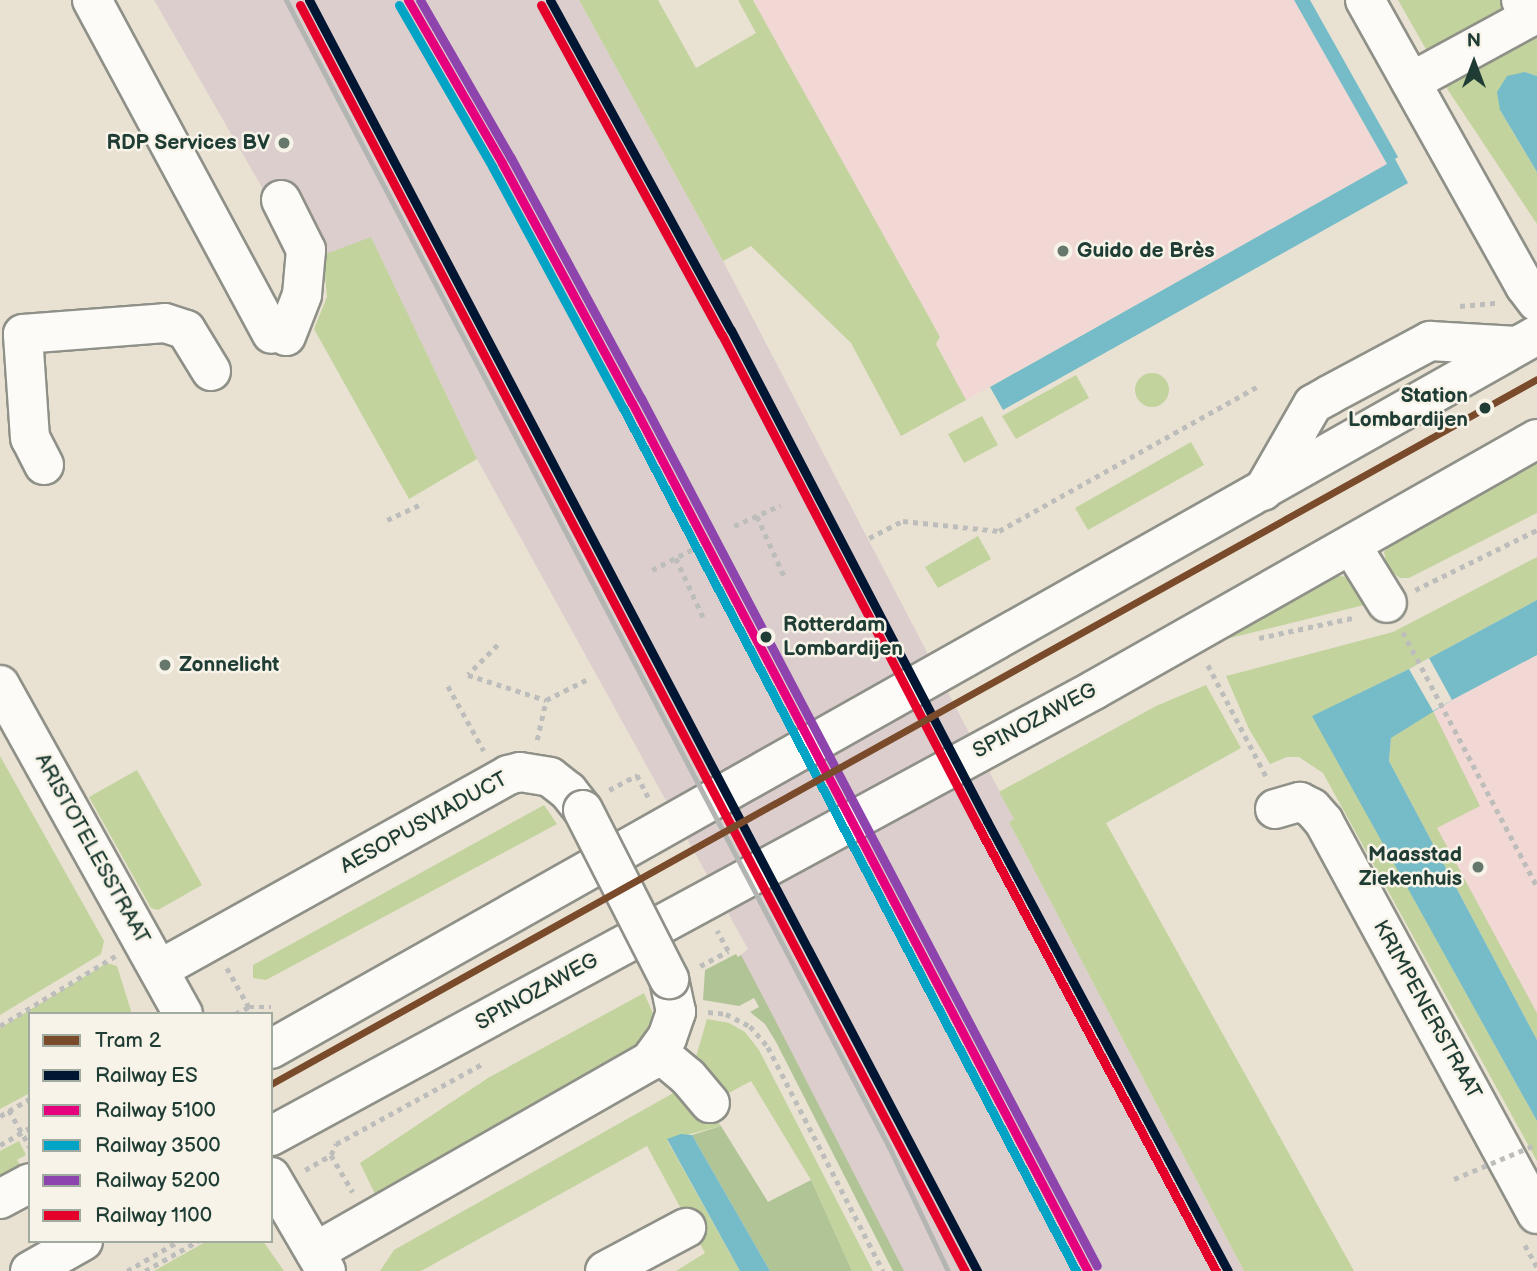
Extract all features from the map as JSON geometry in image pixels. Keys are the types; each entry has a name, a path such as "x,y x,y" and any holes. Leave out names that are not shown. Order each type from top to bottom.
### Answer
{"street":[{"path":"92,0 279,335 303,295 306,250 281,200"},
{"path":"1365,0 1531,294"},
{"path":"1411,82 1530,17 1521,0"},
{"path":"44,465 30,438 23,334 165,323 186,330 211,371"},
{"path":"273,1048 748,777 1263,491 1527,340"},
{"path":"1263,491 1313,404 1430,341 1527,340"},
{"name":"SPINOZAWEG","path":"273,1135 1094,690 1537,439"},
{"path":"1351,545 1387,603"},
{"name":"ARISTOTELESSTRAAT","path":"0,685 182,1012"},
{"name":"AESOPUSVIADUCT","path":"151,954 212,941 508,775 520,772 550,777 568,791 597,799 673,995"},
{"name":"KRIMPENERSTRAAT","path":"1537,1174 1328,794 1303,782 1270,800 1300,802 1312,808 1324,822 1537,1214"},
{"path":"274,1182 321,1261 370,1219 628,1073 658,1052 673,1026 673,995"},
{"path":"658,1052 688,1077 710,1103"},
{"path":"0,1199 28,1184"},
{"path":"605,1271 686,1228"},
{"path":"30,1271 79,1243"}],"path":[{"path":"1454,306 1494,304 1531,294"},
{"path":"869,538 903,521 999,531 1257,387"},
{"path":"387,520 423,503"},
{"path":"734,526 781,505"},
{"path":"757,516 786,580"},
{"path":"1251,639 1358,617 1537,530"},
{"path":"652,570 699,546"},
{"path":"676,558 705,621"},
{"path":"498,645 468,675 546,700 590,678"},
{"path":"1420,663 1537,886"},
{"path":"448,686 472,727"},
{"path":"537,742 546,700"},
{"path":"597,799 637,775 648,797 660,790"},
{"path":"704,937 728,924"},
{"path":"705,963 728,951 716,930"},
{"path":"212,941 248,1007"},
{"path":"29,1012 151,954"},
{"path":"673,995 726,1014 750,1026 768,1047 883,1271"},
{"path":"0,1026 28,1013"},
{"name":"SPINOZAWEG","path":"274,1182 331,1154 336,1144 487,1061"},
{"path":"0,1116 28,1100"},
{"path":"9,1111 28,1144"},
{"path":"0,1145 28,1129"},
{"path":"1454,1179 1537,1144"},
{"path":"331,1154 370,1219"},
{"path":"127,1271 176,1243"},
{"path":"145,1271 194,1243"}],"shaded area":[{"path":"154,0 579,0 723,261 1014,819 1009,822 1244,1271 895,1271 738,957 748,949 477,459 371,238 305,262"},
{"name":"Guido de Brès","path":"753,0 1294,0 1387,164 966,400 936,344 940,337"},
{"name":"Maasstad Ziekenhuis","path":"1537,635 1537,1086 1352,732"}],"green space":[{"path":"579,0 658,0 696,68 756,33 738,0 753,0 940,337 936,344 966,400 901,436 851,343 751,246 723,261"},
{"path":"1398,0 1504,0 1507,14 1442,50 1427,51"},
{"path":"1537,30 1537,76 1525,72 1500,110 1537,172 1537,224 1444,84"},
{"path":"371,237 477,459 409,499 314,329 327,297 323,255"},
{"path":"1152,373 1164,378 1169,390 1164,402 1152,407 1140,402 1135,390 1140,378"},
{"path":"1076,375 1089,398 1016,439 1002,416"},
{"path":"982,416 998,445 964,463 948,434"},
{"path":"1191,442 1204,465 1088,530 1075,508"},
{"path":"1537,459 1537,513 1409,578 1400,578 1388,569 1384,552 1390,544"},
{"path":"978,536 991,559 938,588 925,567"},
{"path":"1537,557 1537,600 1409,669 1313,716 1537,1121 1537,1161 1323,773 1299,757 1287,757 1270,764 1249,729 1226,676 1393,632"},
{"path":"1338,576 1351,577 1368,604 1218,641"},
{"path":"1206,685 1241,748 1106,823 1354,1271 1244,1271 1009,822 1014,819 999,792 1156,706"},
{"path":"1433,711 1480,806 1437,828 1537,1013 1537,1040 1389,761 1391,738"},
{"path":"0,756 104,941 101,954 0,1015"},
{"path":"137,770 202,885 158,910 151,908 89,797"},
{"path":"544,805 557,824 266,980 253,978 253,965"},
{"path":"736,954 738,957 741,955 904,1271 893,1271 776,1042 765,1024 750,1012 759,1007 754,998 739,1006 703,1000 705,970"},
{"path":"107,963 117,966 131,1012 28,1012 28,1094 0,1109 0,1028"},
{"path":"644,993 656,1020 639,1049 376,1196 360,1163 488,1078"},
{"path":"707,1019 729,1023 745,1032 759,1050 873,1271 852,1271 811,1180 751,1081 716,1100 695,1060"},
{"path":"684,1087 694,1091 721,1126 667,1140 740,1271 676,1271 705,1253 647,1146 421,1271 380,1271 394,1250"},
{"path":"721,1126 768,1202 811,1180 852,1271 770,1271 692,1135"},
{"path":"19,1141 26,1155 17,1160 23,1169 0,1182 0,1151"},
{"path":"203,1243 264,1243 284,1271 154,1271"}],"water":[{"path":"1294,0 1310,0 1398,157 1395,159 1408,183 1003,410 990,387 1387,164"},
{"path":"1525,72 1537,76 1537,172 1500,110 1497,92 1507,76"},
{"path":"1537,600 1537,655 1452,700 1391,738 1389,761 1537,1040 1537,1121 1312,716 1409,669"},
{"path":"681,1134 692,1135 770,1271 740,1271 667,1139"}],"pier":[{"path":"1429,658 1452,700 1433,711 1409,669"}],"railway":[{"path":"286,0 889,1147 948,1271"}],"tram line":[{"name":"2","path":"273,1083 1537,379"}],"rail line":[{"name":"ES","path":"309,0 977,1271"},
{"name":"5100","path":"408,0 502,163 632,403 1088,1271"},
{"name":"5200","path":"420,0 511,158 641,398 1097,1266"},
{"name":"ES","path":"550,0 731,330 987,821 1228,1271"},
{"name":"1100","path":"300,5 965,1271"},
{"name":"3500","path":"399,5 493,168 623,408 1076,1271"},
{"name":"1100","path":"541,5 722,335 978,826 1216,1271"}],"place":[{"name":"RDP Services BV","path":"284,143"},
{"name":"Guido de Brès","path":"1063,251"},
{"name":"Station Lombardijen","path":"1485,408"},
{"name":"Rotterdam Lombardijen","path":"766,637"},
{"name":"Zonnelicht","path":"165,665"},
{"name":"Maasstad Ziekenhuis","path":"1478,867"}]}
